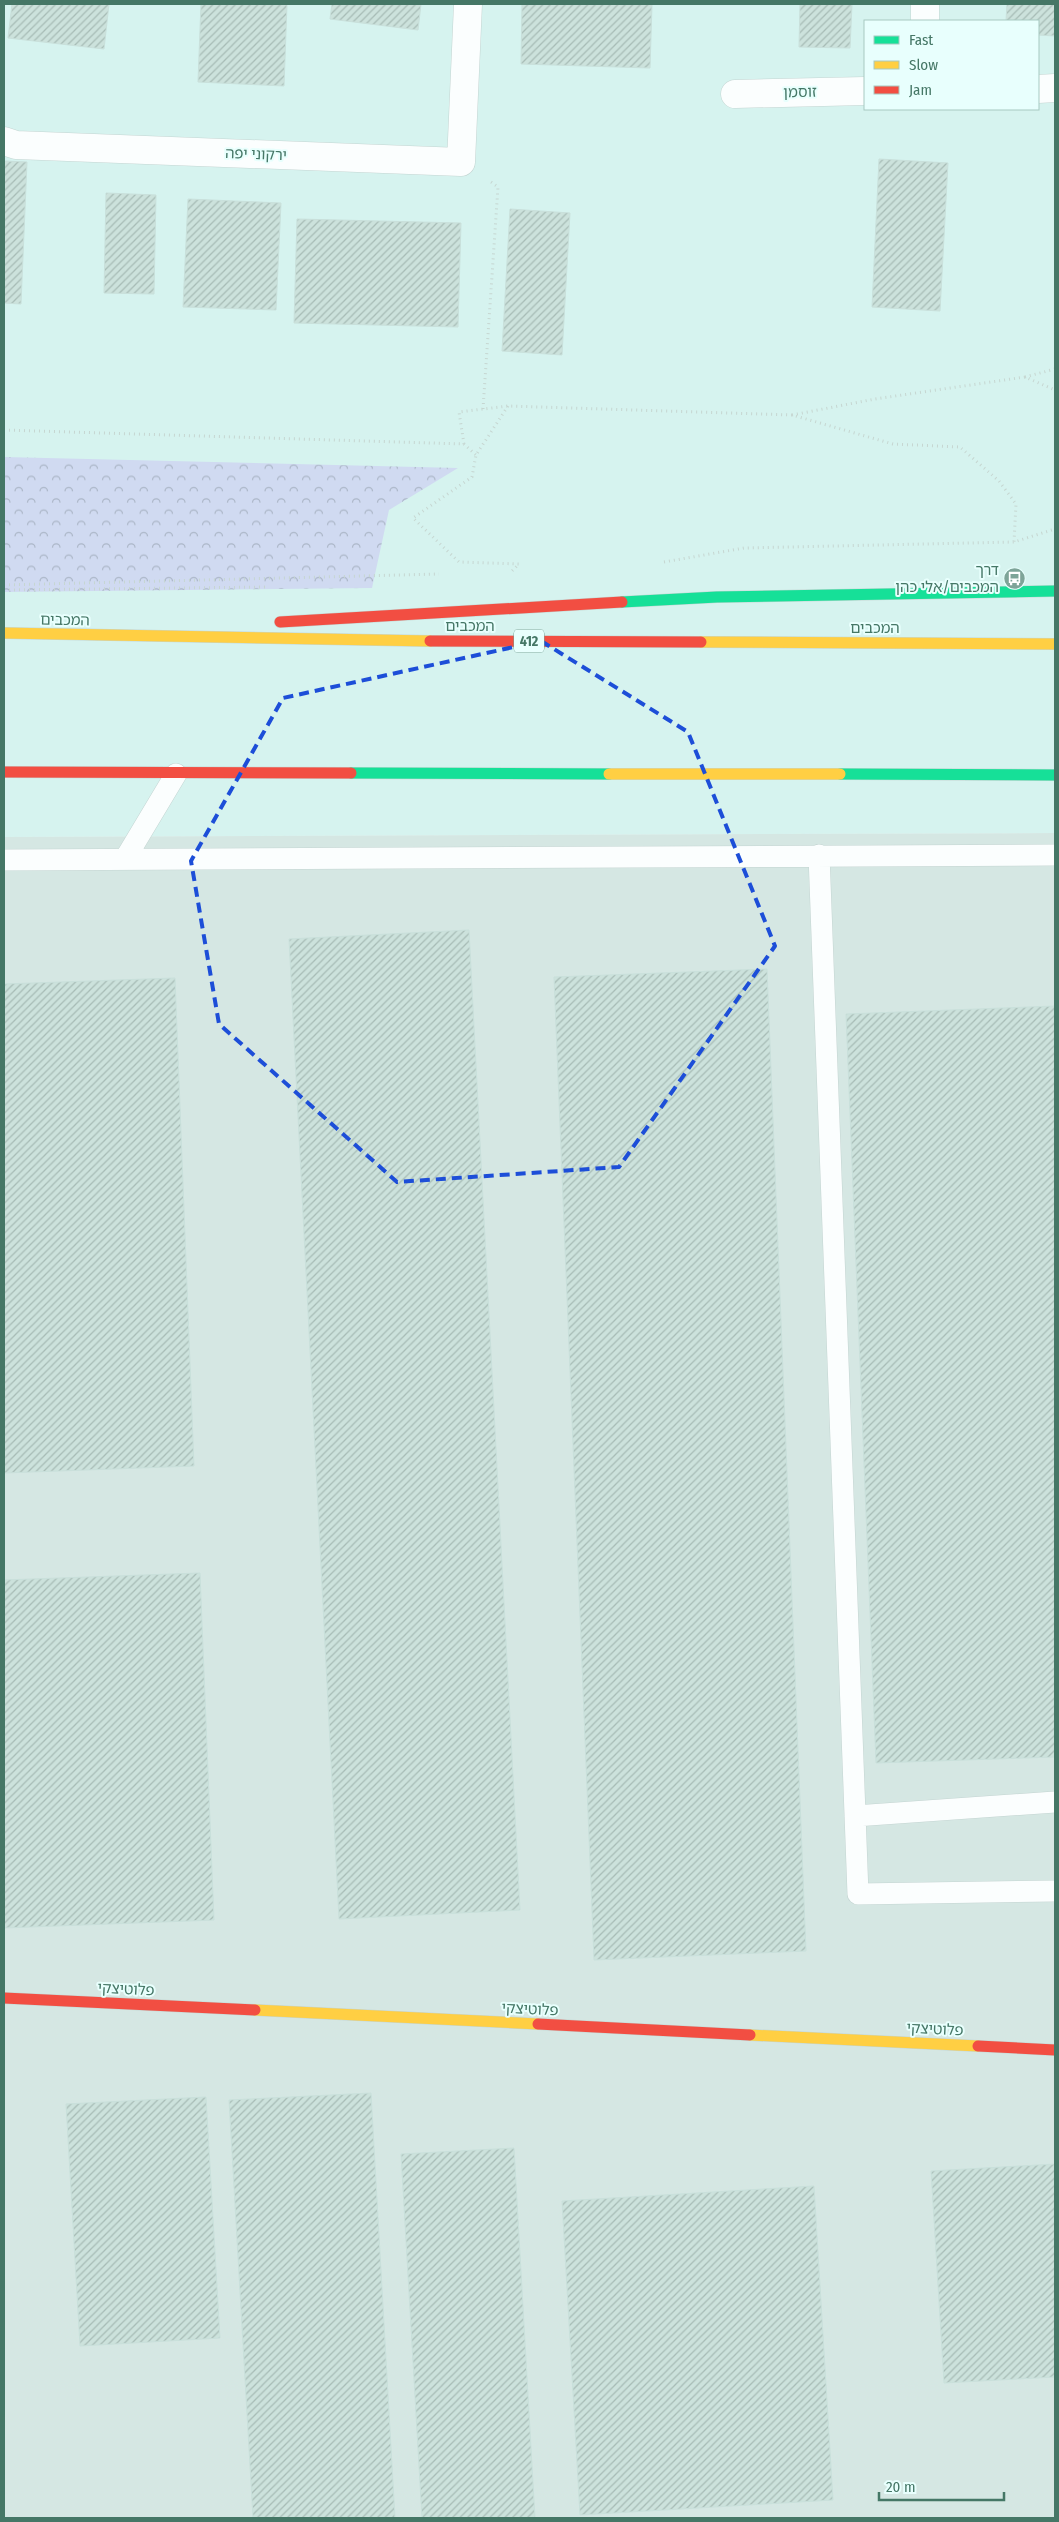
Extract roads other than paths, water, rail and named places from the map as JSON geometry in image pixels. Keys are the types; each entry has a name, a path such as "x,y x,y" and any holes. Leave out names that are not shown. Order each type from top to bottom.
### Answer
{"main road":[{"name":"412","path":"273,622 717,597 1055,591"},
{"name":"412","path":"55,634 223,625"},
{"name":"המכבים","path":"4,633 448,641 1055,644"},
{"path":"4,772 176,774 1055,775"},
{"name":"פלוטיצקי","path":"4,1998 1055,2050"}],"street":[{"name":"ירקוני יפה","path":"4,141 16,145 461,162 468,4"},
{"path":"924,4 924,20"},
{"path":"1039,89 1055,88"},
{"name":"זוסמן","path":"736,94 864,91"}],"lane":[{"path":"125,858 176,774"},
{"path":"4,860 1055,855"},
{"path":"819,856 858,1894 1055,1891"},
{"path":"855,1816 1055,1802"}],"place":[{"name":"דרך המכבים/אלי כהן","path":"1015,579"}]}
